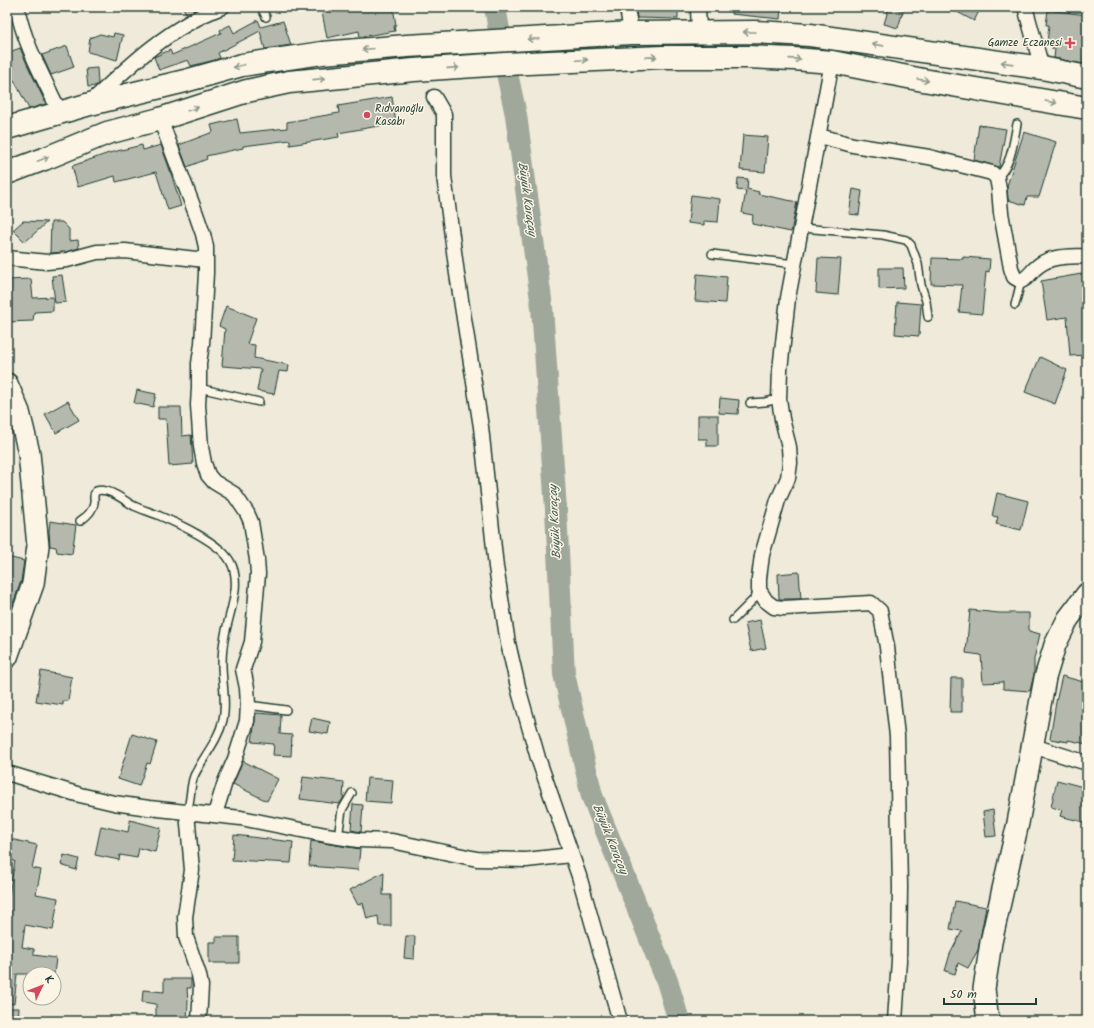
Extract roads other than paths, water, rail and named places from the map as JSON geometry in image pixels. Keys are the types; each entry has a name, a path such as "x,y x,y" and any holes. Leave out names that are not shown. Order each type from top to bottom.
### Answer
{"highway":[{"path":"7,128 90,104 185,81 242,65 322,53 407,46 631,33 755,32 810,35 1042,68 1087,77"},
{"path":"7,173 106,133 160,119 247,91 289,82 414,70 612,58 748,57 832,62 923,80 1087,108"}],"street":[{"path":"17,7 20,22 29,47 60,113"},
{"path":"90,104 125,70 176,31 206,13 222,7"},
{"path":"627,7 631,33"},
{"path":"698,7 699,32"},
{"path":"1025,7 1042,68"},
{"path":"832,62 788,298 783,341 780,370 780,399 782,419 789,447 790,463 788,478 778,500 762,555 759,590 766,601 774,607 784,608 871,603 880,611 887,647 897,736 900,887 899,960 895,1021"},
{"path":"434,97 444,114 444,176 457,274 481,427 496,567 508,643 519,691 538,758 578,876 620,1021"},
{"path":"160,119 203,234 206,247 202,344 199,363 198,405 201,447 208,475 214,482 234,494 242,503 251,522 258,574 252,642 243,670 247,688 247,721 215,814"},
{"path":"818,136 853,145 929,157 992,173 997,178 1001,213 1011,268 1014,277 1021,281 1028,278 1037,267 1049,260 1057,257 1087,256"},
{"path":"7,258 47,262 67,260 97,252 125,251 205,260"},
{"path":"7,384 20,412 29,453 38,546 33,584 7,657"},
{"path":"988,1021 984,989 991,942 1018,823 1045,678 1055,645 1068,619 1087,594"},
{"path":"1033,746 1087,763"},
{"path":"7,773 80,795 114,803 215,814 358,840 392,841 477,859 526,860 571,855"},
{"path":"187,812 192,870 185,918 186,937 201,986 199,1021"}],"lane":[{"path":"261,7 266,17"},
{"path":"997,178 1009,162 1017,124"},
{"path":"802,228 883,235 906,240 911,245 918,264 921,284 928,310 928,317"},
{"path":"712,254 795,264"},
{"path":"1015,305 1021,281"},
{"path":"199,388 259,402"},
{"path":"750,403 780,399"},
{"path":"80,521 86,517 94,504 93,495 96,491 100,490 117,495 135,506 184,526 220,549 230,561 236,581 232,612 225,635 222,664 225,696 224,718 219,733 194,778 191,803 187,812"},
{"path":"733,620 754,599 759,590"},
{"path":"248,704 286,710"},
{"path":"338,837 342,810 352,793"}],"waterway":[{"name":"Büyük Karaçay","path":"495,7 516,115 542,307 556,510 564,674 592,796 667,981 679,1021"}],"place":[{"name":"Gamze Eczanesi","path":"1070,43"},
{"name":"Rıdvanoğlu Kasabı","path":"367,115"}]}
